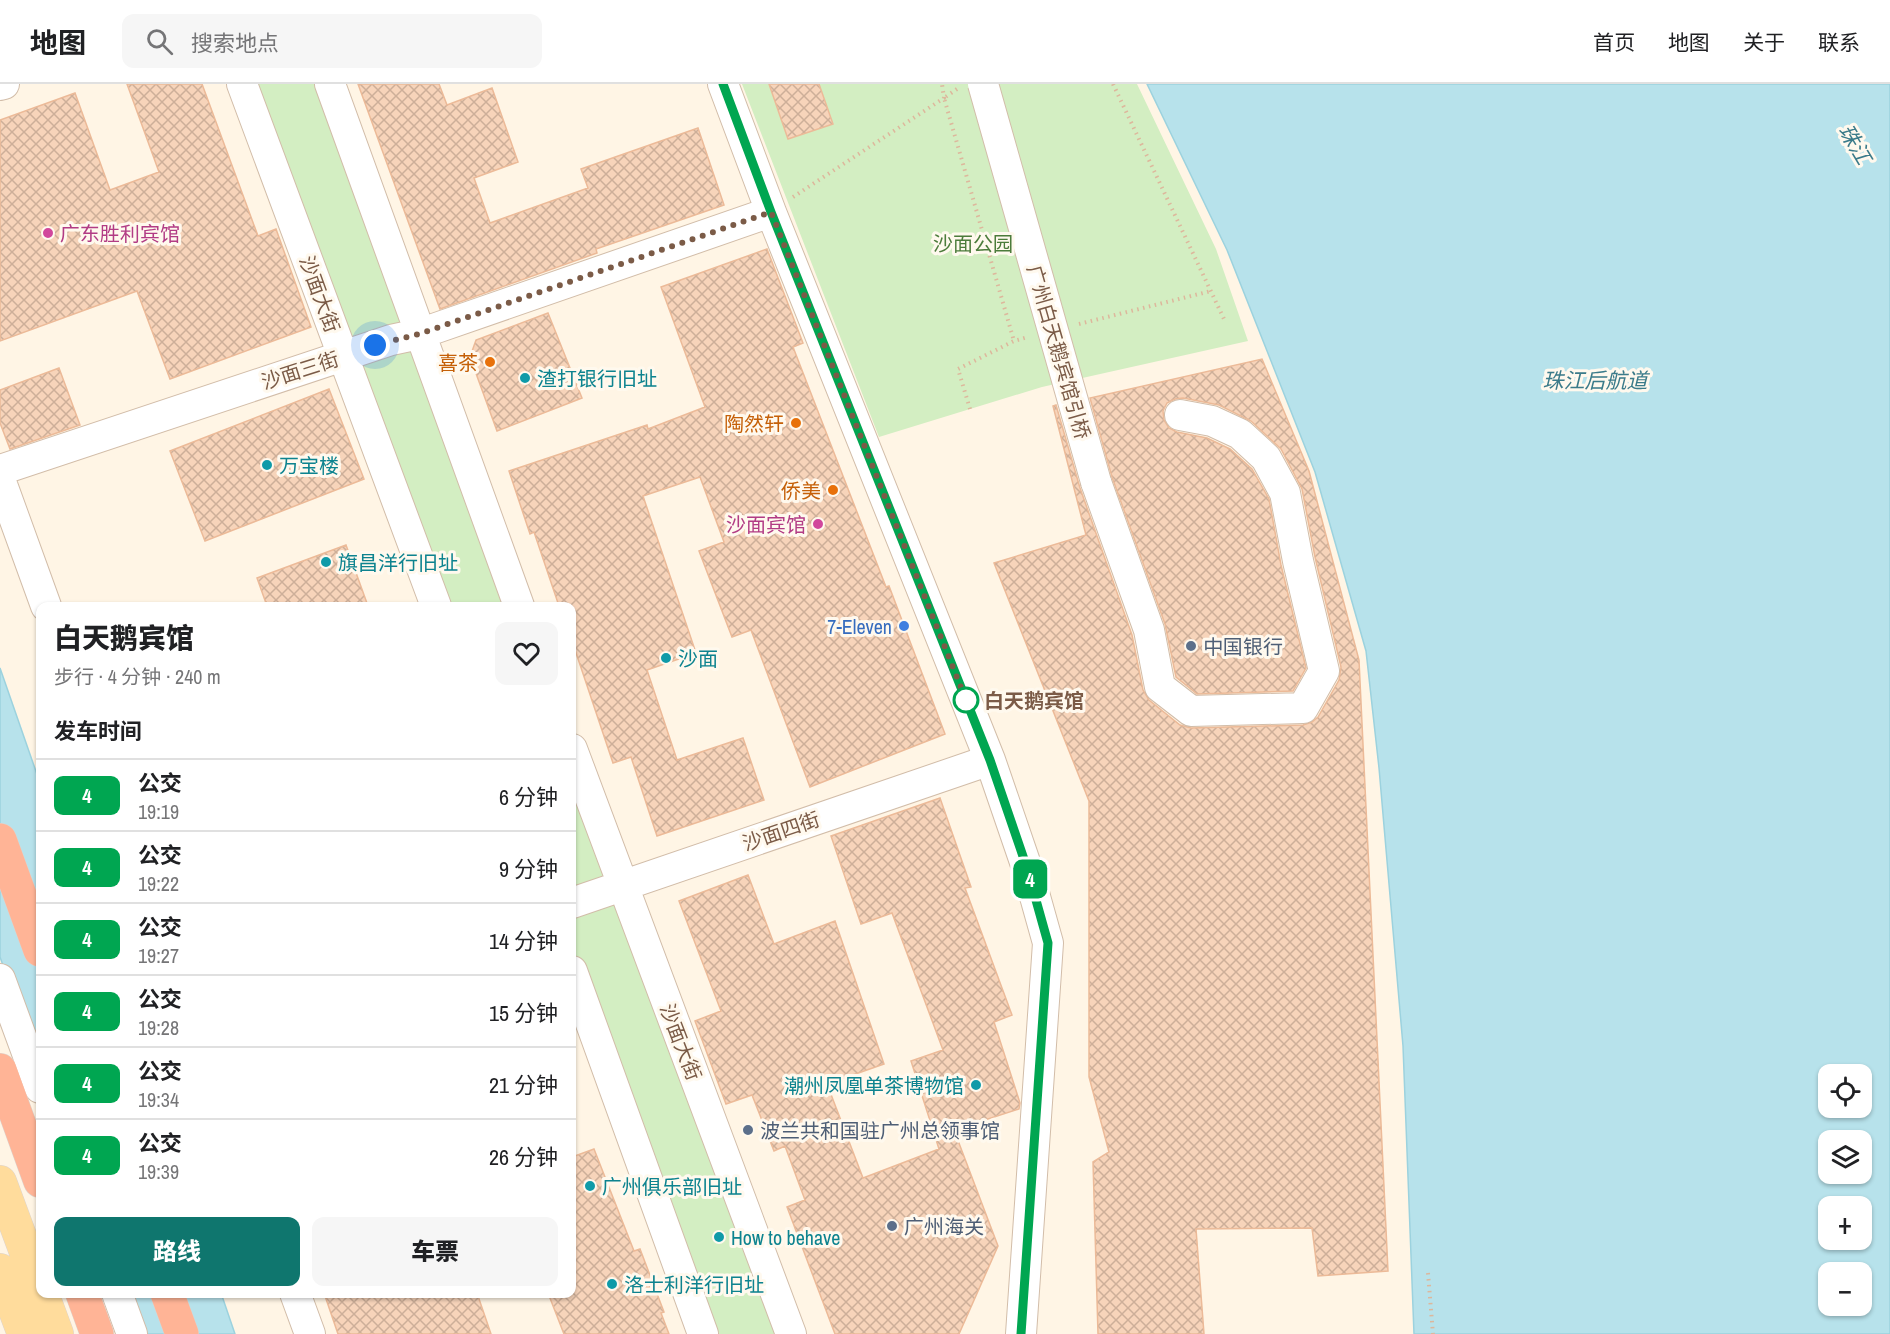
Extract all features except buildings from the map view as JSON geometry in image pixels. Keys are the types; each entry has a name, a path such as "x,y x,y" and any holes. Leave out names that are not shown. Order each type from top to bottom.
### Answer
{"highway":[{"path":"0,840 36,940"},
{"path":"0,1070 36,1169"},
{"path":"84,1298 97,1334"},
{"path":"169,1298 182,1334"}],"main road":[{"path":"0,1182 36,1279"},
{"path":"0,1270 24,1334"},
{"path":"43,1298 57,1334"}],"street":[{"name":"沙面大街","path":"242,84 435,602"},
{"path":"330,84 518,602"},
{"path":"723,84 771,212 990,760 1027,868 1048,943 1021,1334"},
{"name":"广州白天鹅宾馆引桥","path":"983,84 1096,482 1149,630 1160,687 1191,711 1303,708 1324,671 1298,561 1285,493 1266,458 1240,434 1212,421 1180,415"},
{"name":"沙面三街","path":"0,470 391,340 419,334 771,212"},
{"path":"0,479 45,602"},
{"name":"沙面大街","path":"576,760 791,1334"},
{"name":"沙面四街","path":"576,902 990,760"},
{"path":"0,979 34,1053"},
{"path":"576,982 703,1334"},
{"path":"119,1298 132,1334"},
{"path":"297,1298 310,1334"}],"path":[{"path":"942,84 944,98 1014,341"},
{"path":"1113,84 1224,319"},
{"path":"771,212 944,98"},
{"path":"1428,1272 1433,1334"}],"green space":[{"path":"250,84 322,84 405,321 345,344"},
{"name":"沙面公园","path":"742,84 1137,84 1216,249 1248,341 1042,387 879,437"},
{"path":"414,346 508,602 442,602 354,367"},
{"path":"576,789 609,881 576,893"},
{"path":"615,894 781,1334 708,1334 576,960 576,909"}],"water":[{"name":"珠江后航道","path":"1147,84 1890,84 1890,1334 1414,1334 1403,1046 1379,768 1366,651 1315,472 1227,250"},
{"path":"0,668 36,772 36,1056 0,957"},
{"path":"126,1298 223,1298 235,1334 139,1334"}],"bus line":[{"name":"4","path":"723,84 771,212 990,760 1027,868 1048,943 1021,1334"}],"place":[{"name":"广东胜利宾馆","path":"48,233"},
{"name":"喜茶","path":"490,362"},
{"name":"渣打银行旧址","path":"525,378"},
{"name":"陶然轩","path":"796,423"},
{"name":"万宝楼","path":"267,465"},
{"name":"侨美","path":"833,490"},
{"name":"沙面宾馆","path":"818,524"},
{"name":"旗昌洋行旧址","path":"326,562"},
{"name":"7-Eleven","path":"904,626"},
{"name":"中国银行","path":"1191,646"},
{"name":"沙面","path":"666,658"},
{"name":"白天鹅宾馆","path":"966,700"},
{"name":"潮州凤凰单茶博物馆","path":"976,1085"},
{"name":"波兰共和国驻广州总领事馆","path":"748,1130"},
{"name":"广州俱乐部旧址","path":"590,1186"},
{"name":"广州海关","path":"892,1226"},
{"name":"How to behave","path":"719,1237"},
{"name":"洛士利洋行旧址","path":"612,1284"}],"route":[{"path":"375,345 419,334 771,212 966,700"}],"water label":[{"name":"珠江","path":"1855,144"}]}
